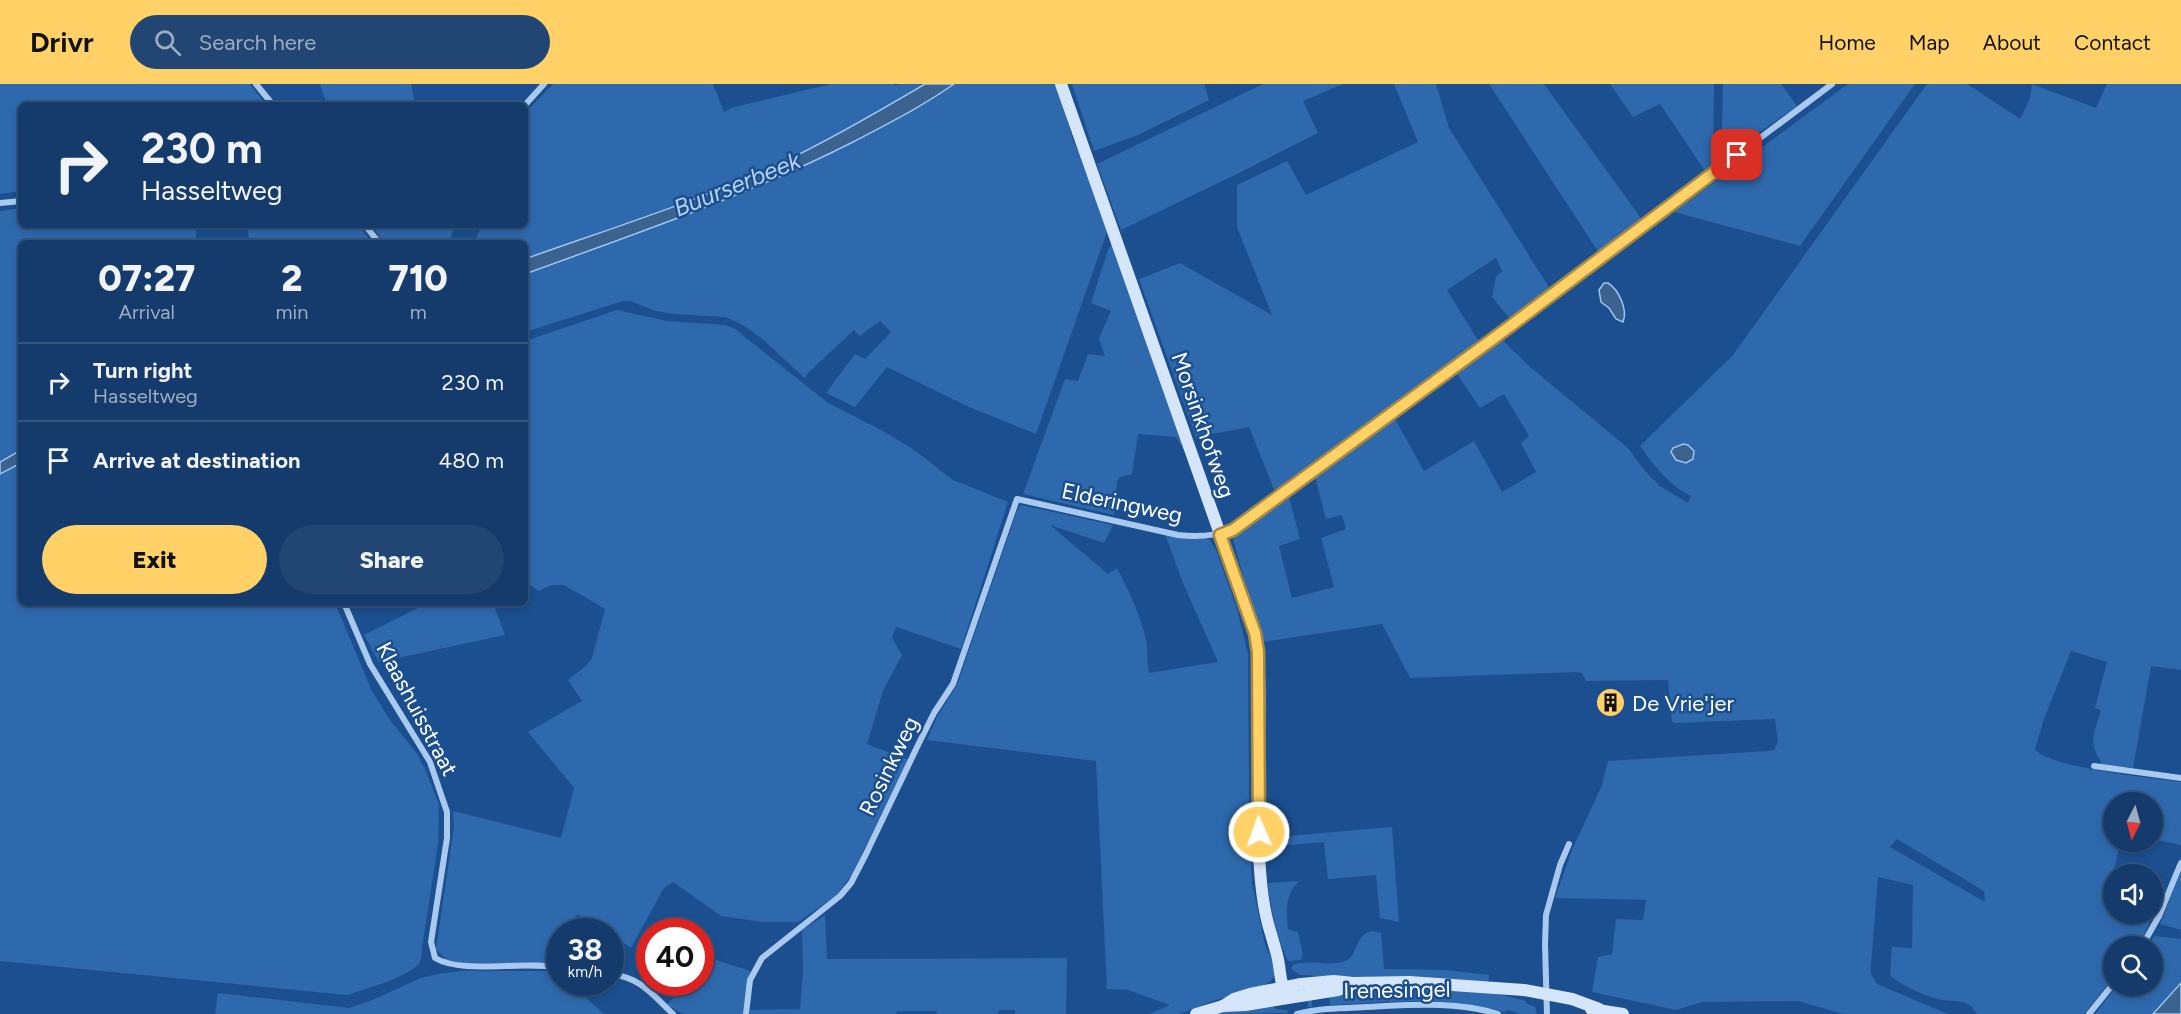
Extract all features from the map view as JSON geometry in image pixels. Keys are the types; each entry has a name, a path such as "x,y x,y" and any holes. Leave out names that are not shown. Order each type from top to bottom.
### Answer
{"street":[{"path":"256,84 271,102"},
{"path":"528,102 544,84"},
{"name":"Morsinkhofweg","path":"1061,84 1255,633 1258,652 1258,812 1261,871 1268,922 1280,966 1286,973 1286,990"},
{"path":"1220,535 1243,523 1832,84"},
{"path":"0,203 18,201"},
{"path":"367,228 377,240"},
{"name":"Elderingweg","path":"1017,499 1178,535 1220,535"},
{"name":"Rosinkweg","path":"746,1014 750,980 762,958 840,896 851,883 934,713 953,684 1017,499"},
{"name":"Klaashuisstraat","path":"346,606 370,664 430,762 447,812 447,838 431,942 435,958 445,964 461,966 518,964 546,967"},
{"path":"2094,766 2181,778"},
{"path":"1547,1004 1546,915 1569,844"},
{"path":"2148,936 2159,916 2181,863"},
{"path":"624,976 631,978 673,1014"},
{"path":"1196,1014 1223,1006 1245,1005 1286,990 1338,990 1353,983 1409,982 1493,989 1547,1004 1599,1009 1623,1014"},
{"path":"2089,1014 2104,996"},
{"name":"Irenesingel","path":"1297,1014 1338,1008 1433,1005 1457,1006 1498,1014"}],"shaded area":[{"path":"0,84 250,84 264,102 18,102 18,191 0,194"},
{"path":"320,84 411,84 414,102 326,102"},
{"path":"553,84 713,84 724,112 731,108 831,84 894,84 895,86 925,84 777,165 683,203 528,258 528,240 475,240 481,228 528,228 528,110"},
{"path":"954,84 1056,84 1074,143 1083,160 1108,229 1036,434 969,407 887,367 855,407 826,393 855,354 865,359 891,332 880,321 860,336 854,330 805,378 757,335 725,317 674,314 623,301 528,331 528,273 774,179 855,141 918,107"},
{"path":"1072,84 1204,84 1209,100 1138,135 1094,151"},
{"path":"1263,84 1343,84 1303,101 1318,133 1121,230 1097,164"},
{"path":"1394,84 1436,84 1449,128 1550,289 1510,319 1492,297 1496,277 1502,271 1496,258 1447,290 1479,342 1275,492 1249,427 1196,437 1139,279 1180,263 1272,315 1237,227 1237,185 1287,161 1306,195 1418,142"},
{"path":"1489,84 1544,84 1643,221 1599,253"},
{"path":"1610,84 1714,84 1713,168 1707,174 1660,104 1633,117"},
{"path":"1723,84 1781,84 1797,106 1721,159"},
{"path":"1848,84 1915,84 1800,246 1674,212"},
{"path":"1927,84 1967,84 2020,119 2030,98 2032,84 2096,108 2107,84 2181,84 2181,670 2151,666 2133,768 2103,765 2095,750 2093,738 2101,710 2095,708 2107,662 2071,651 2044,719 2035,749 2044,756 2080,767 2181,782 2181,845 2163,841 2163,792 2103,792 2103,852 2118,852 2115,864 2103,864 2103,924 2149,924 2143,936 2103,936 2103,990 2084,1014 1977,1014 1965,1003 1933,998 1900,983 1890,975 1892,947 1912,948 1913,885 1878,877 1871,974 1877,984 1948,1014 1843,1014 1798,1001 1702,1002 1676,1010 1592,992 1598,957 1612,954 1616,919 1643,920 1646,900 1555,898 1572,850 1602,785 1608,761 1774,750 1778,742 1775,719 1674,723 1668,680 1586,681 1582,673 1578,672 1410,678 1382,624 1261,642 1233,539 1289,497 1300,539 1279,546 1292,598 1334,587 1321,538 1346,529 1342,515 1326,519 1315,477 1395,419 1424,471 1474,441 1502,492 1536,472 1521,443 1529,436 1504,394 1480,408 1457,374 1501,339 1529,366 1628,448 1645,471 1660,486 1688,503 1691,496 1668,480 1640,446 1733,355","holes":["1897,839 1984,891 1985,902 1890,847"]},
{"path":"18,208 18,228 196,228 196,240 18,240 18,452 0,462 0,211"},
{"path":"252,228 360,228 370,240 249,240 248,230"},
{"path":"373,228 455,228 449,240 382,240"},
{"path":"1113,242 1190,460 1176,437 1138,434 1132,474 1120,477 1117,481 1114,515 1023,494 1065,379 1078,381 1088,354 1105,356 1099,338 1111,311 1091,303 1108,250"},
{"path":"617,310 667,321 726,325 735,329 828,403 913,449 953,480 1008,502 961,649 896,627 892,638 902,655 883,691 867,744 909,760 852,874 836,896 798,922 762,922 721,916 673,882 664,888 648,918 636,918 636,939 631,948 624,943 624,918 583,918 577,914 576,918 546,918 546,963 457,963 448,961 436,949 454,827 453,811 561,838 574,788 528,732 582,701 568,680 592,658 605,609 564,585 551,585 539,591 528,584 528,340"},
{"path":"18,465 18,606 336,606 371,689 389,719 416,752 439,805 438,844 421,958 415,967 386,982 347,995 0,961 0,474"},
{"path":"1021,505 1113,525 1104,543 1050,525 1108,574 1117,568 1144,630 1149,673 1218,662 1183,583 1165,534 1209,539 1216,550 1237,609 1248,654 1252,883 1265,945 1275,966 1275,974 1271,981 1258,989 1216,1000 1179,1014 1149,1014 1170,1005 1128,990 1107,989 1096,761 927,740 937,717 957,685 1018,508"},
{"path":"422,606 494,606 505,635 379,662 364,635"},
{"path":"1392,827 1399,922 1380,918 1376,875 1328,879 1324,842 1266,847 1265,838"},
{"path":"2181,871 2181,930 2160,924 2163,924 2163,916"},
{"path":"1299,881 1291,892 1287,915 1288,929 1298,932 1303,954 1301,960 1288,961 1275,923 1268,883"},
{"path":"825,915 827,959 1067,958 1066,1014 1015,1014 1015,1010 999,1010 998,1014 937,1014 937,1011 897,1011 896,1014 750,1014 750,1010 800,1009 803,971 802,930"},
{"path":"1372,931 1381,933 1384,969 1445,970 1489,975 1488,984 1300,975 1291,969 1293,965 1299,963 1345,961 1352,955 1362,937"},
{"path":"2163,937 2181,939 2181,983 2153,1014 2095,1014 2109,996 2163,996"},
{"path":"714,959 750,971 743,1014 683,1014 667,1005 675,996 714,996"},
{"path":"546,970 546,996 584,996 604,1014 215,1014 218,993 349,1008 421,978 438,974 461,971"},
{"path":"1378,987 1452,989 1508,996 1526,1001 1535,1007 1537,1014 1520,1014 1508,1010 1504,1012 1439,1002 1330,1005 1329,997 1312,999 1312,1007 1308,1007 1307,997"},
{"path":"1273,1005 1276,1009 1287,1010 1288,1013 1209,1014"}],"water":[{"name":"Buurserbeek","path":"925,84 954,84 918,107 815,161 734,196 528,273 528,258 746,178 777,165"},
{"path":"1604,283 1612,286 1619,295 1624,312 1623,322 1616,319 1609,308 1601,302 1599,290"},
{"path":"1683,444 1688,445 1694,451 1693,459 1686,463 1676,460 1671,452 1673,448"},
{"path":"18,452 18,465 0,474 0,462"},
{"path":"2181,983 2181,1014 2153,1014"}],"place":[{"name":"De Vrie'jer","path":"1611,703"}],"route":[{"path":"1259,832 1258,652 1255,633 1220,535 1233,530 1509,327 1737,155"}]}
